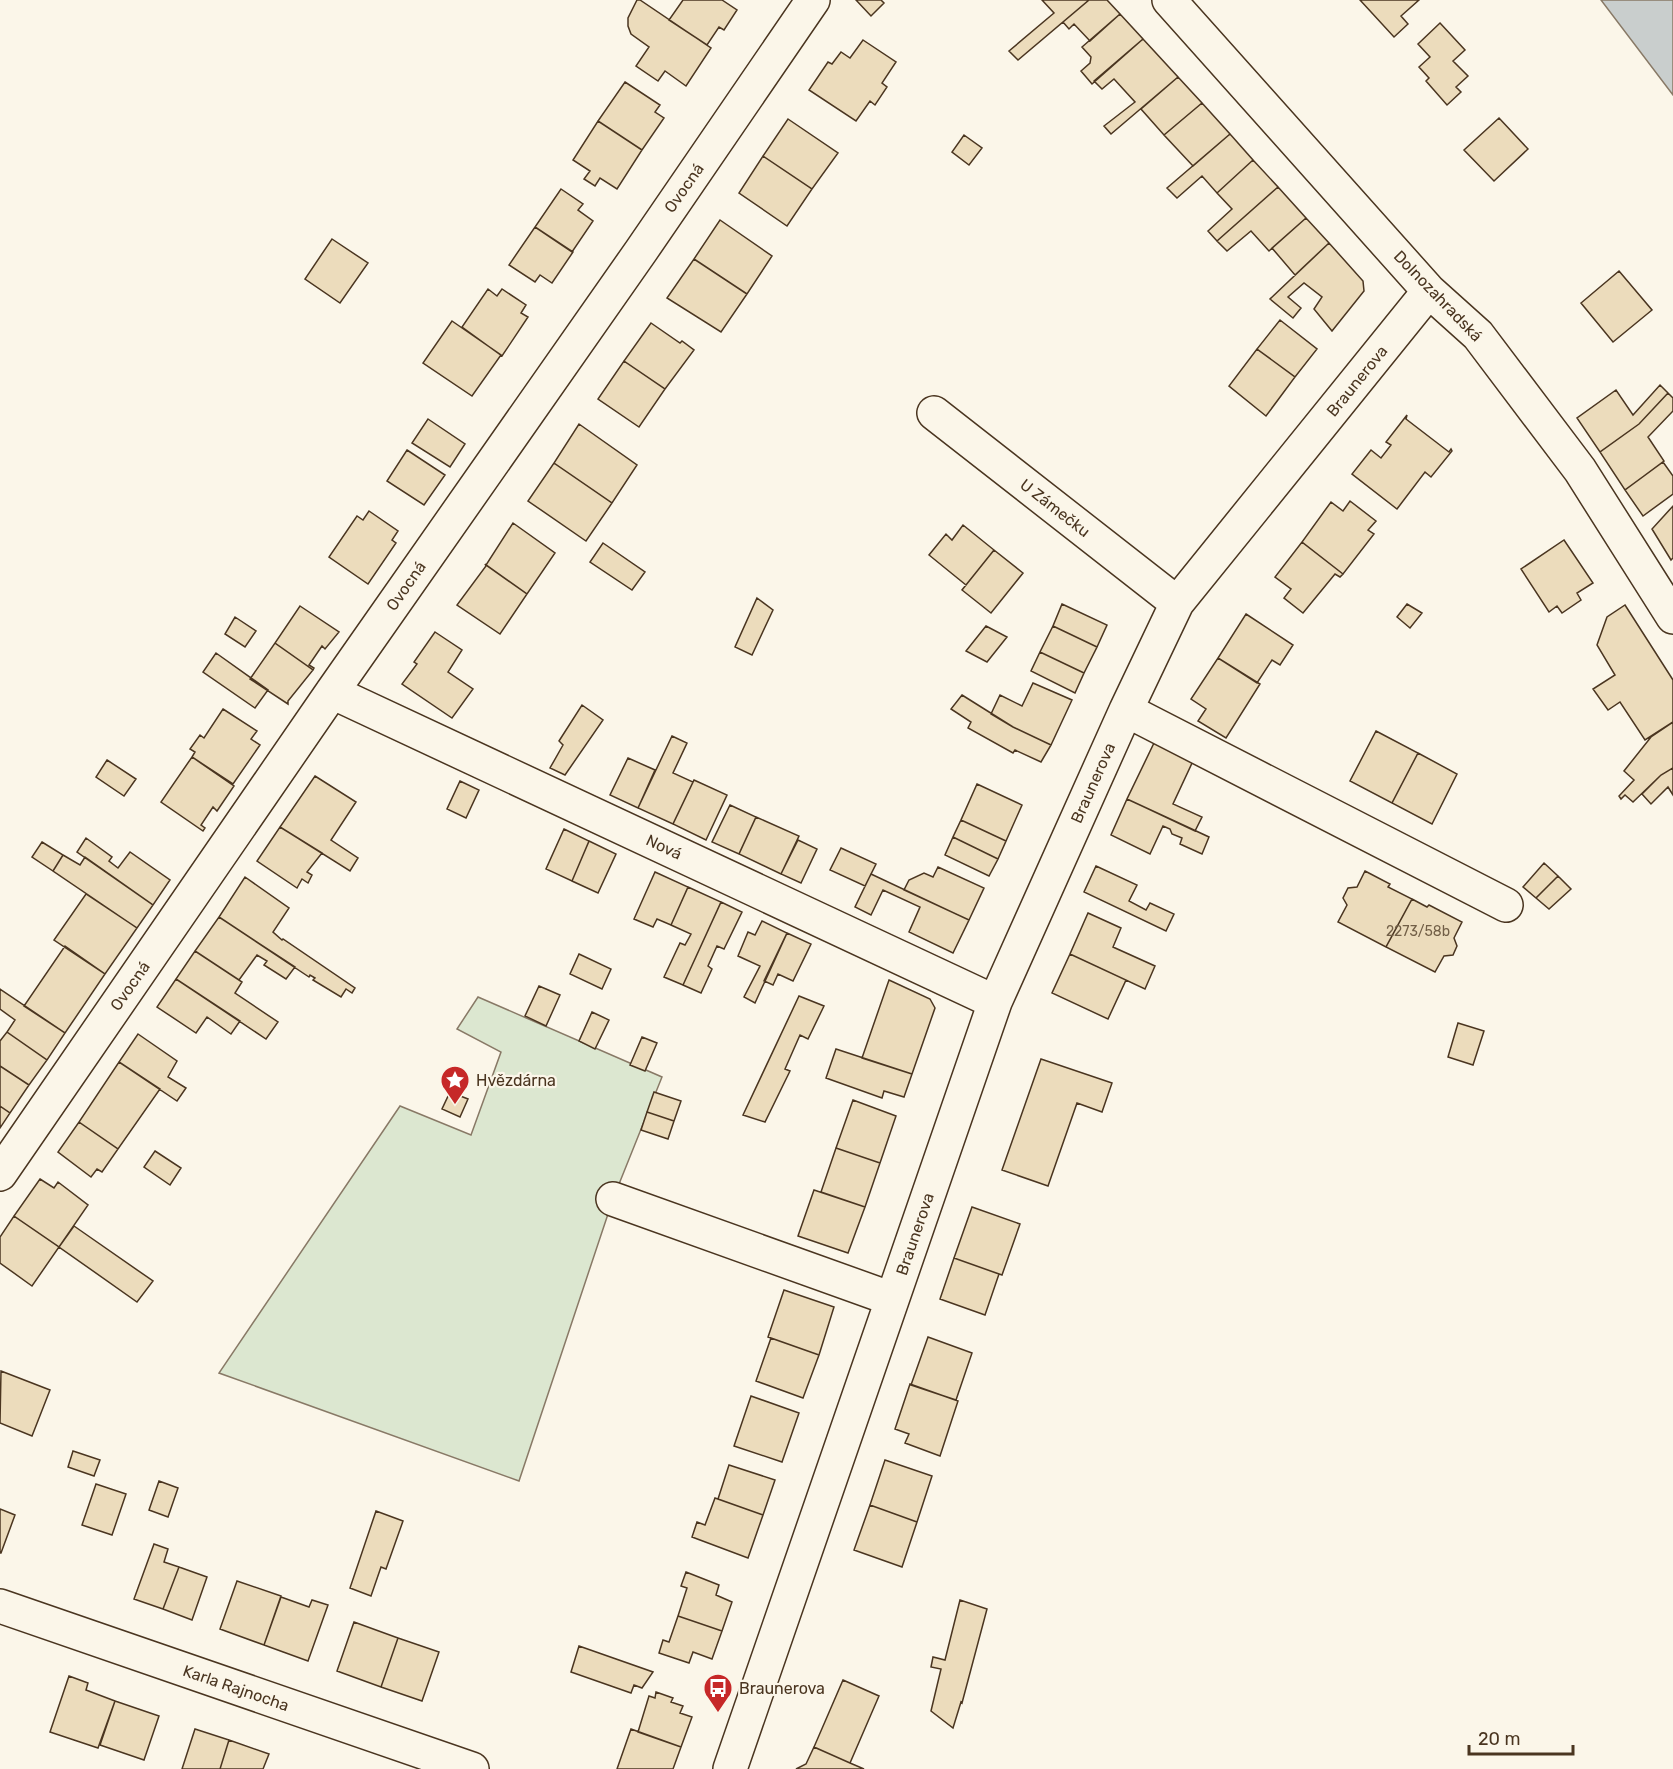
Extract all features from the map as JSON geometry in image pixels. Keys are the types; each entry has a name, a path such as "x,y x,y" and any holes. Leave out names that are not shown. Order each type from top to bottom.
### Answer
{"street":[{"name":"Ovocná","path":"0,1174 813,0"},
{"name":"Dolnozahradská","path":"1169,0 1430,291 1478,335 1580,470 1673,617"},
{"name":"Braunerova","path":"730,1769 995,1002 1126,710 1177,603 1430,291"},
{"name":"U Zámečku","path":"934,413 1177,603"},
{"name":"Nová","path":"332,692 995,1002"},
{"path":"1126,710 1506,905"},
{"path":"613,1199 892,1299"},
{"name":"Karla Rajnocha","path":"0,1606 472,1769"}],"green space":[{"path":"478,997 662,1077 613,1199 519,1481 219,1373 400,1106 471,1135 501,1052 457,1029"}],"shaded area":[{"path":"1601,0 1673,0 1673,95"}],"building":[{"path":"637,0 711,48 686,86 665,71 658,81 636,66 649,47 631,34 628,26 628,18"},
{"path":"683,0 722,0 737,10 724,30 719,27 707,45 669,20"},
{"path":"856,0 881,0 884,3 871,16"},
{"path":"1042,0 1089,0 1018,60 1009,51 1054,13"},
{"path":"1089,0 1107,0 1120,14 1090,41 1074,24 1069,29 1063,22"},
{"path":"1360,0 1419,0 1401,16 1408,24 1394,37"},
{"path":"1120,14 1143,39 1092,84 1081,71 1090,63 1091,57 1082,47"},
{"path":"1440,23 1465,50 1453,61 1468,76 1456,87 1461,92 1447,105 1426,81 1429,78 1419,67 1430,57 1418,44"},
{"path":"1143,39 1178,77 1111,134 1104,126 1135,102 1114,79 1102,89 1094,81"},
{"path":"863,40 896,62 882,83 887,87 875,105 870,101 856,121 809,90 828,62 832,64 841,52 850,58"},
{"path":"1178,77 1202,103 1164,135 1141,109"},
{"path":"625,82 660,105 655,112 664,118 642,150 598,121"},
{"path":"1202,103 1230,134 1193,166 1164,135"},
{"path":"1499,118 1528,149 1494,181 1464,150"},
{"path":"788,119 838,153 812,189 763,156"},
{"path":"598,121 642,150 617,189 600,178 595,186 584,179 590,171 573,160"},
{"path":"1230,134 1253,160 1217,193 1202,176 1177,198 1167,188"},
{"path":"964,135 982,148 969,165 952,152"},
{"path":"763,156 812,189 787,226 739,193"},
{"path":"1253,160 1278,187 1217,241 1208,231 1232,209 1217,193"},
{"path":"1278,187 1306,218 1269,251 1251,231 1227,251 1217,241"},
{"path":"561,189 583,204 578,210 593,221 572,252 535,227"},
{"path":"1306,218 1329,243 1295,275 1272,248"},
{"path":"720,220 772,256 747,294 694,259"},
{"path":"535,227 573,252 552,283 540,275 535,282 509,265"},
{"path":"332,239 368,263 340,303 305,279"},
{"path":"1329,243 1363,281 1364,291 1332,331 1314,309 1322,297 1304,283 1288,297 1301,308 1293,318 1270,299"},
{"path":"694,259 747,294 721,332 667,298"},
{"path":"1619,271 1652,310 1613,342 1581,303"},
{"path":"488,289 497,296 502,289 526,305 521,313 528,317 502,356 462,327"},
{"path":"1280,320 1317,349 1295,377 1257,349"},
{"path":"452,321 501,355 472,396 423,363"},
{"path":"651,323 694,350 665,389 624,361"},
{"path":"1257,349 1295,377 1266,416 1229,386"},
{"path":"624,361 665,389 639,427 598,399"},
{"path":"1660,385 1668,393 1639,424 1600,452 1577,418 1616,390 1633,415"},
{"path":"1668,393 1673,398 1673,411 1648,437 1664,461 1625,490 1600,452 1639,424"},
{"path":"1407,415 1406,419 1449,452 1451,449 1452,451 1431,477 1425,472 1397,509 1352,474 1371,450 1381,458 1391,445 1386,442"},
{"path":"428,419 465,444 450,467 412,443"},
{"path":"579,424 637,465 612,503 554,463"},
{"path":"407,450 445,475 424,505 387,481"},
{"path":"1663,462 1673,476 1673,494 1643,516 1625,490"},
{"path":"554,463 612,503 586,541 528,501"},
{"path":"1350,501 1376,521 1368,530 1374,534 1343,574 1302,542 1331,502 1343,511"},
{"path":"1673,506 1673,558 1671,560 1652,529"},
{"path":"369,511 398,531 392,540 396,543 368,584 329,557 357,516 363,520"},
{"path":"513,523 555,553 527,594 486,565"},
{"path":"963,525 994,550 966,585 929,555 946,534 952,540"},
{"path":"1564,540 1593,583 1577,593 1581,600 1562,613 1557,606 1549,612 1521,569"},
{"path":"1302,542 1343,574 1340,577 1335,574 1303,613 1284,598 1291,589 1275,577"},
{"path":"603,543 645,572 632,590 590,562"},
{"path":"994,550 1023,573 991,613 962,590"},
{"path":"485,564 527,594 500,634 457,605 486,566"},
{"path":"757,598 773,610 752,655 735,647"},
{"path":"1062,604 1107,625 1097,647 1053,626"},
{"path":"1407,604 1422,613 1410,628 1397,617"},
{"path":"1625,605 1673,680 1673,722 1645,740 1620,702 1608,710 1593,689 1615,675 1597,645 1607,617"},
{"path":"300,606 339,632 325,649 322,646 309,665 314,668 313,670 275,643"},
{"path":"1246,614 1293,645 1280,665 1272,660 1257,683 1218,658"},
{"path":"235,617 256,631 245,647 225,634"},
{"path":"986,626 1007,637 987,662 966,651"},
{"path":"1053,626 1097,647 1084,673 1040,652"},
{"path":"435,632 462,650 448,672 473,689 452,718 402,684 417,664 414,662"},
{"path":"275,643 313,670 288,704 250,679"},
{"path":"1040,652 1084,673 1075,693 1031,671"},
{"path":"216,653 268,690 255,708 203,672"},
{"path":"1218,658 1260,684 1226,738 1198,721 1206,709 1191,699"},
{"path":"1033,683 1072,700 1051,745 991,714 1000,695 1022,706"},
{"path":"962,695 1013,727 1051,745 1041,762 1015,750 1013,753 968,728 971,722 951,709"},
{"path":"582,705 603,720 565,775 550,768 563,745 559,741"},
{"path":"223,709 257,731 251,739 260,745 233,784 192,757 195,752 190,749 200,735 204,738"},
{"path":"1673,722 1673,768 1661,775 1633,802 1625,795 1621,799 1619,796 1634,780 1624,771 1651,737"},
{"path":"1376,731 1418,753 1392,803 1350,781"},
{"path":"672,736 687,743 673,773 693,782 673,824 638,808"},
{"path":"1154,743 1193,761 1173,804 1202,817 1195,831 1127,799"},
{"path":"1418,753 1457,774 1432,824 1392,803"},
{"path":"192,757 234,786 217,811 213,807 201,825 205,828 203,831 161,802"},
{"path":"628,758 655,770 638,808 610,795"},
{"path":"107,760 136,779 124,796 96,777"},
{"path":"1673,768 1673,795 1668,787 1651,804 1642,794 1661,775"},
{"path":"315,776 356,802 331,840 358,858 350,871 280,827"},
{"path":"694,780 727,795 706,840 673,824"},
{"path":"460,781 479,790 466,818 447,809"},
{"path":"977,784 1022,805 1006,841 961,820"},
{"path":"1127,799 1209,837 1202,854 1180,844 1182,838 1172,834 1170,829 1163,826 1150,854 1111,835"},
{"path":"730,805 756,817 739,854 712,842"},
{"path":"756,817 799,836 781,874 739,854"},
{"path":"961,820 1006,841 998,859 953,837"},
{"path":"280,827 322,853 307,872 312,875 308,883 302,879 297,888 257,861"},
{"path":"564,829 589,841 572,881 546,869"},
{"path":"953,837 998,859 989,876 945,855"},
{"path":"86,838 112,857 109,861 118,868 130,852 170,880 153,905 77,852"},
{"path":"798,840 817,849 801,883 781,874"},
{"path":"589,841 616,854 598,893 572,881"},
{"path":"42,842 63,855 53,871 32,857"},
{"path":"841,848 876,864 865,886 830,870"},
{"path":"63,855 80,865 85,857 153,905 137,928 53,871"},
{"path":"1544,863 1558,876 1536,898 1523,887"},
{"path":"1096,866 1137,885 1129,901 1146,910 1150,903 1174,914 1166,931 1084,892"},
{"path":"938,867 984,888 969,920 904,890 909,880 924,873 933,877"},
{"path":"1365,871 1390,884 1388,887 1412,899 1386,947 1338,922 1347,905 1343,898 1348,888 1357,887"},
{"path":"655,872 688,887 671,925 657,919 653,927 634,919"},
{"path":"871,874 969,920 953,953 909,932 920,907 883,890 871,915 855,907"},
{"path":"1558,876 1571,889 1549,909 1536,898"},
{"path":"245,877 289,908 273,932 355,988 352,993 346,989 341,997 219,917"},
{"path":"688,887 721,902 683,985 664,977 680,943 685,945 691,934 671,925"},
{"path":"86,894 137,928 105,974 54,940"},
{"path":"1412,899 1462,922 1454,938 1457,946 1453,955 1444,956 1435,972 1386,947"},
{"path":"721,902 742,912 724,949 717,946 708,966 712,969 701,993 683,985"},
{"path":"1088,913 1121,928 1113,947 1155,966 1145,989 1070,954"},
{"path":"219,917 295,967 286,979 264,965 267,961 257,955 239,980 195,951"},
{"path":"762,921 787,933 755,1003 744,997 760,966 738,956 748,932 755,935"},
{"path":"787,933 811,944 793,981 778,974 773,985 764,981"},
{"path":"65,946 105,974 65,1033 24,1006"},
{"path":"195,951 242,982 235,993 278,1022 266,1039 176,979"},
{"path":"579,954 611,969 602,989 570,974"},
{"path":"1070,954 1126,980 1108,1019 1052,993"},
{"path":"176,979 240,1021 231,1034 207,1017 196,1033 157,1007"},
{"path":"889,980 930,999 935,1008 912,1074 862,1058"},
{"path":"539,986 560,995 546,1026 525,1016"},
{"path":"0,989 65,1033 47,1060 7,1032 15,1020 0,1009"},
{"path":"799,996 824,1006 808,1039 800,1035 785,1069 790,1071 765,1122 743,1115"},
{"path":"592,1012 609,1020 595,1049 579,1041"},
{"path":"1458,1023 1484,1031 1473,1065 1448,1057"},
{"path":"7,1032 47,1060 29,1085 0,1066 0,1041"},
{"path":"138,1034 177,1061 168,1077 186,1088 177,1101 119,1062"},
{"path":"642,1037 657,1043 645,1071 630,1065"},
{"path":"836,1049 912,1074 904,1097 884,1091 882,1098 826,1078"},
{"path":"1041,1059 1112,1083 1102,1112 1077,1103 1048,1186 1002,1170"},
{"path":"119,1062 160,1089 118,1149 79,1122"},
{"path":"0,1066 29,1085 10,1113 0,1106"},
{"path":"450,1092 468,1099 460,1117 442,1109"},
{"path":"654,1092 681,1101 674,1121 647,1112"},
{"path":"853,1100 896,1116 880,1163 836,1148"},
{"path":"0,1106 10,1113 0,1128"},
{"path":"647,1112 674,1121 668,1139 641,1130"},
{"path":"79,1122 118,1149 102,1172 97,1169 91,1177 58,1152"},
{"path":"836,1148 880,1163 865,1207 821,1192"},
{"path":"155,1151 181,1168 170,1185 144,1167"},
{"path":"40,1179 54,1188 58,1182 88,1205 59,1247 14,1216"},
{"path":"814,1190 865,1207 848,1253 798,1236"},
{"path":"972,1207 1020,1224 1002,1275 954,1258"},
{"path":"14,1216 59,1247 32,1286 0,1263 0,1237"},
{"path":"74,1226 153,1281 137,1302 59,1247"},
{"path":"954,1258 999,1274 985,1315 940,1299"},
{"path":"784,1290 834,1307 819,1355 768,1337"},
{"path":"928,1337 972,1353 956,1400 911,1385"},
{"path":"771,1338 819,1355 803,1398 756,1381"},
{"path":"1,1371 50,1390 32,1436 0,1423"},
{"path":"910,1384 958,1401 940,1456 905,1443 909,1434 895,1429"},
{"path":"751,1396 799,1413 782,1462 734,1446"},
{"path":"73,1451 100,1460 94,1476 68,1467"},
{"path":"885,1460 932,1476 917,1522 870,1505"},
{"path":"729,1465 775,1480 763,1515 718,1499"},
{"path":"159,1481 178,1488 168,1517 149,1510"},
{"path":"96,1484 126,1494 112,1535 82,1525"},
{"path":"715,1498 763,1515 748,1558 692,1537 697,1522 705,1525"},
{"path":"870,1505 917,1522 902,1567 854,1550"},
{"path":"0,1509 15,1515 1,1553 0,1553"},
{"path":"376,1511 403,1521 386,1569 381,1567 371,1596 350,1588"},
{"path":"154,1544 168,1549 164,1562 179,1567 163,1609 134,1599"},
{"path":"179,1567 207,1577 192,1620 163,1609"},
{"path":"686,1572 719,1585 716,1595 732,1602 722,1631 678,1616 687,1588 681,1586"},
{"path":"237,1581 281,1596 264,1645 220,1629"},
{"path":"281,1597 309,1607 312,1600 328,1605 308,1661 264,1645"},
{"path":"960,1600 987,1609 953,1728 931,1711 941,1669 931,1667 933,1657 945,1660"},
{"path":"678,1616 722,1631 712,1659 693,1652 689,1663 659,1653 663,1640 669,1642"},
{"path":"354,1622 398,1638 381,1687 337,1671"},
{"path":"398,1638 439,1652 422,1701 381,1687"},
{"path":"579,1646 653,1672 642,1688 634,1685 631,1693 571,1672"},
{"path":"69,1676 88,1683 86,1690 115,1701 98,1748 50,1732"},
{"path":"843,1680 879,1696 850,1763 814,1747"},
{"path":"656,1692 673,1698 671,1702 683,1706 680,1713 692,1717 681,1747 638,1732 649,1696 655,1698"},
{"path":"115,1701 159,1716 144,1760 100,1745"},
{"path":"195,1729 229,1740 220,1769 182,1769"},
{"path":"631,1729 681,1747 673,1769 617,1769"},
{"path":"229,1740 269,1754 263,1769 220,1769"},
{"path":"814,1747 864,1769 796,1769 806,1764"}],"place":[{"name":"Hvězdárna","path":"455,1106"},
{"name":"Braunerova","path":"718,1714"}]}
